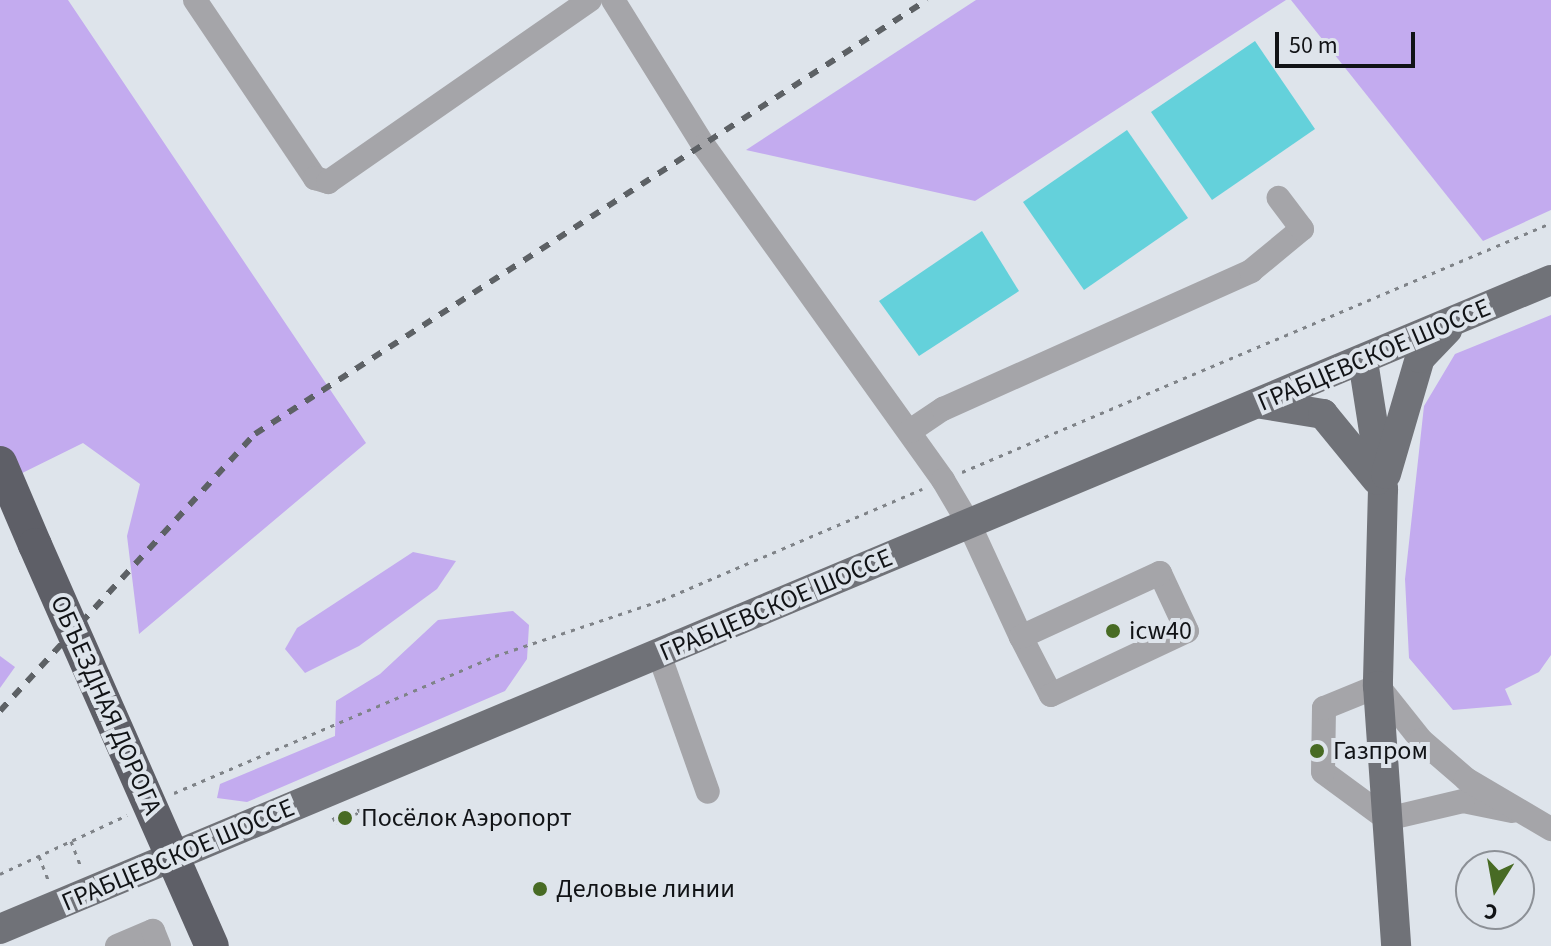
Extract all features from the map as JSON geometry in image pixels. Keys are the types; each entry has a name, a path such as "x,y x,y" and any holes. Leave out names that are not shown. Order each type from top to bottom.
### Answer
{"highway":[{"name":"ОБЪЕЗДНАЯ ДОРОГА","path":"0,463 24,548 187,946"},
{"name":"ОБЪЕЗДНАЯ ДОРОГА","path":"0,519 24,548 212,946"}],"main road":[{"name":"ГРАБЦЕВСКОЕ ШОССЕ","path":"0,929 1551,280"},
{"path":"1383,489 1420,358 1457,320"},
{"path":"1363,361 1383,489 1378,686 1396,946"},
{"path":"1260,404 1323,414 1343,430 1383,489"}],"street":[{"path":"195,0 315,178 328,182 590,0"},
{"path":"613,0 704,146 943,480 969,524 1021,637 1051,695 1187,631 1160,573 1021,637"},
{"path":"910,431 943,409 1251,271 1302,229 1279,198"},
{"path":"659,654 708,792"},
{"path":"1512,811 1463,801 1387,819 1323,772 1324,708 1378,686 1421,740 1512,811 1551,829"},
{"path":"117,946 153,931 159,946"}],"path":[{"path":"168,795 495,656 662,600 1551,223"},
{"path":"0,874 140,808"},
{"path":"71,841 82,870"},
{"path":"39,856 49,883"}],"shaded area":[{"path":"0,0 68,0 366,443 139,634 127,536 140,484 83,443 0,484"},
{"path":"976,0 1286,0 975,201 746,150"},
{"path":"1291,0 1551,0 1551,210 1483,241"},
{"path":"1551,315 1551,655 1539,672 1505,689 1512,705 1453,710 1409,658 1405,579 1424,406 1455,354"},
{"path":"413,552 456,561 437,589 359,646 305,673 285,649 297,628"},
{"path":"513,611 529,625 527,659 505,691 247,802 217,798 220,784 335,736 336,701 380,674 438,620"},
{"path":"0,656 15,667 0,688"}],"water":[{"path":"1255,41 1315,129 1212,200 1151,112"},
{"path":"1127,130 1188,218 1084,290 1023,202"},
{"path":"982,231 1019,291 919,356 879,301"}],"railway":[{"path":"0,711 255,434 927,0"}],"place":[{"name":"icw40","path":"1113,631"},
{"name":"Газпром","path":"1317,751"},
{"name":"Посёлок Аэропорт","path":"345,818"},
{"name":"Деловые линии","path":"540,889"}]}
